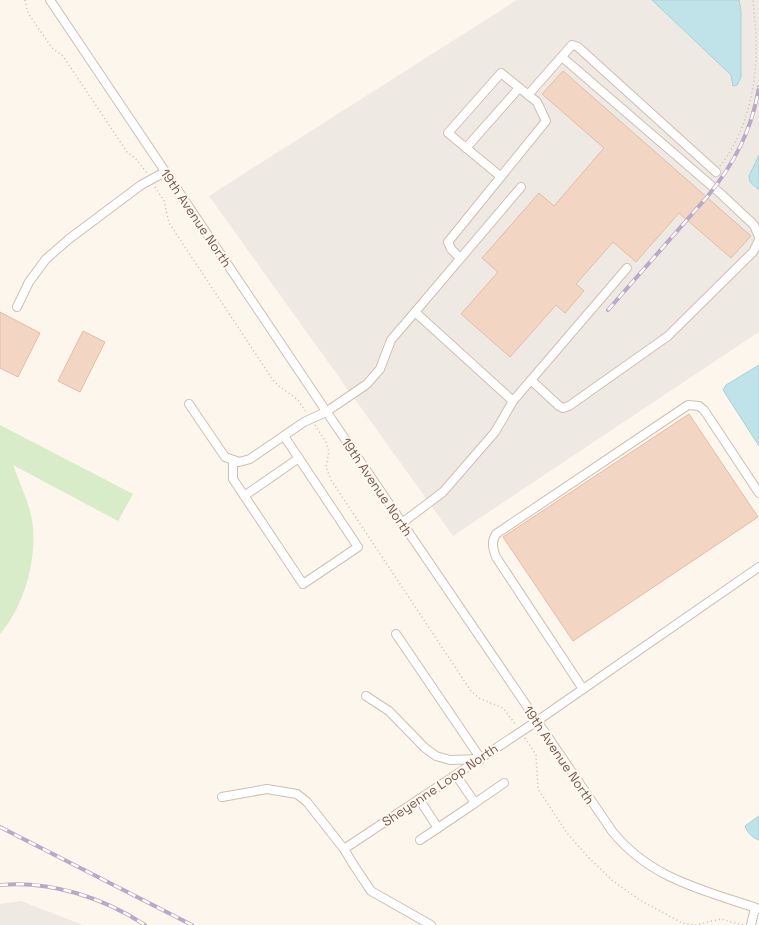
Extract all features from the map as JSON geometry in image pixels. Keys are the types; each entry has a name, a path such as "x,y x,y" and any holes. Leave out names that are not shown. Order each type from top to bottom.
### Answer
{"street":[{"name":"19th Avenue North","path":"50,0 326,412 612,832 631,852 658,872 757,908"},
{"path":"528,95 572,45 578,47 716,172"},
{"path":"562,57 722,194 754,225 759,237"},
{"path":"460,258 451,249 448,242 546,121 536,102 501,73 448,133 500,176"},
{"path":"466,148 519,88"},
{"path":"17,307 29,282 46,259 75,234 141,185 165,172"},
{"path":"189,404 225,457 238,462 250,459 284,436 326,412 374,378 380,369 391,340 520,187"},
{"path":"531,380 559,406 563,408 569,406 668,336 753,252 759,240"},
{"path":"402,523 443,492 495,432 513,401 627,268"},
{"path":"415,312 513,401"},
{"path":"583,689 496,557 493,549 493,539 496,534 688,405 699,406 704,410 759,493"},
{"path":"233,460 233,479 303,584 358,547 284,436"},
{"path":"244,496 299,458"},
{"name":"Sheyenne Loop North","path":"344,849 521,732 759,567"},
{"path":"396,634 481,758"},
{"path":"366,696 389,711 425,748 436,756 450,760 481,758"},
{"path":"456,775 475,803"},
{"path":"420,840 504,783"},
{"path":"222,797 267,789 297,794 307,802 344,849 371,891 431,925"},
{"path":"419,799 438,828"},
{"path":"751,925 757,908"}],"path":[{"path":"25,0 28,13 52,48 63,56 127,152 135,158 151,180 164,201 169,223 273,380 278,386 297,399 326,442 328,452 326,468 331,480 471,691 479,698 503,708 536,755 538,789 567,834 613,881 640,900 682,923 695,925 721,919 744,925"},
{"path":"716,172 726,159 741,132 751,92 754,77 756,43 753,0"}],"shaded area":[{"path":"517,0 759,0 759,332 453,536 209,196"},
{"path":"21,901 83,925 0,925 0,904"}],"green space":[{"path":"0,425 133,494 118,521 13,465 28,503 32,519 32,555 27,584 22,597 16,611 0,634"}],"water":[{"path":"652,0 739,0 741,11 741,77 737,85 733,86 731,75"},
{"path":"759,155 759,190 750,182 749,176"},
{"path":"759,365 759,446 723,390 726,385"},
{"path":"759,816 759,840 750,834 745,826"}],"building":[{"path":"563,71 751,236 731,258 679,213 636,262 613,242 576,284 584,291 565,313 556,305 510,357 461,314 498,272 482,258 539,193 554,206 604,148 542,94"},
{"path":"0,312 40,333 18,377 0,368"},
{"path":"83,331 105,342 80,392 58,381"},
{"path":"689,414 758,517 573,641 503,537"}],"railway":[{"path":"608,310 707,197 726,172 747,132 752,118 759,87"},
{"path":"0,827 192,925"},
{"path":"0,885 38,885 76,893 112,907 145,925"}]}
